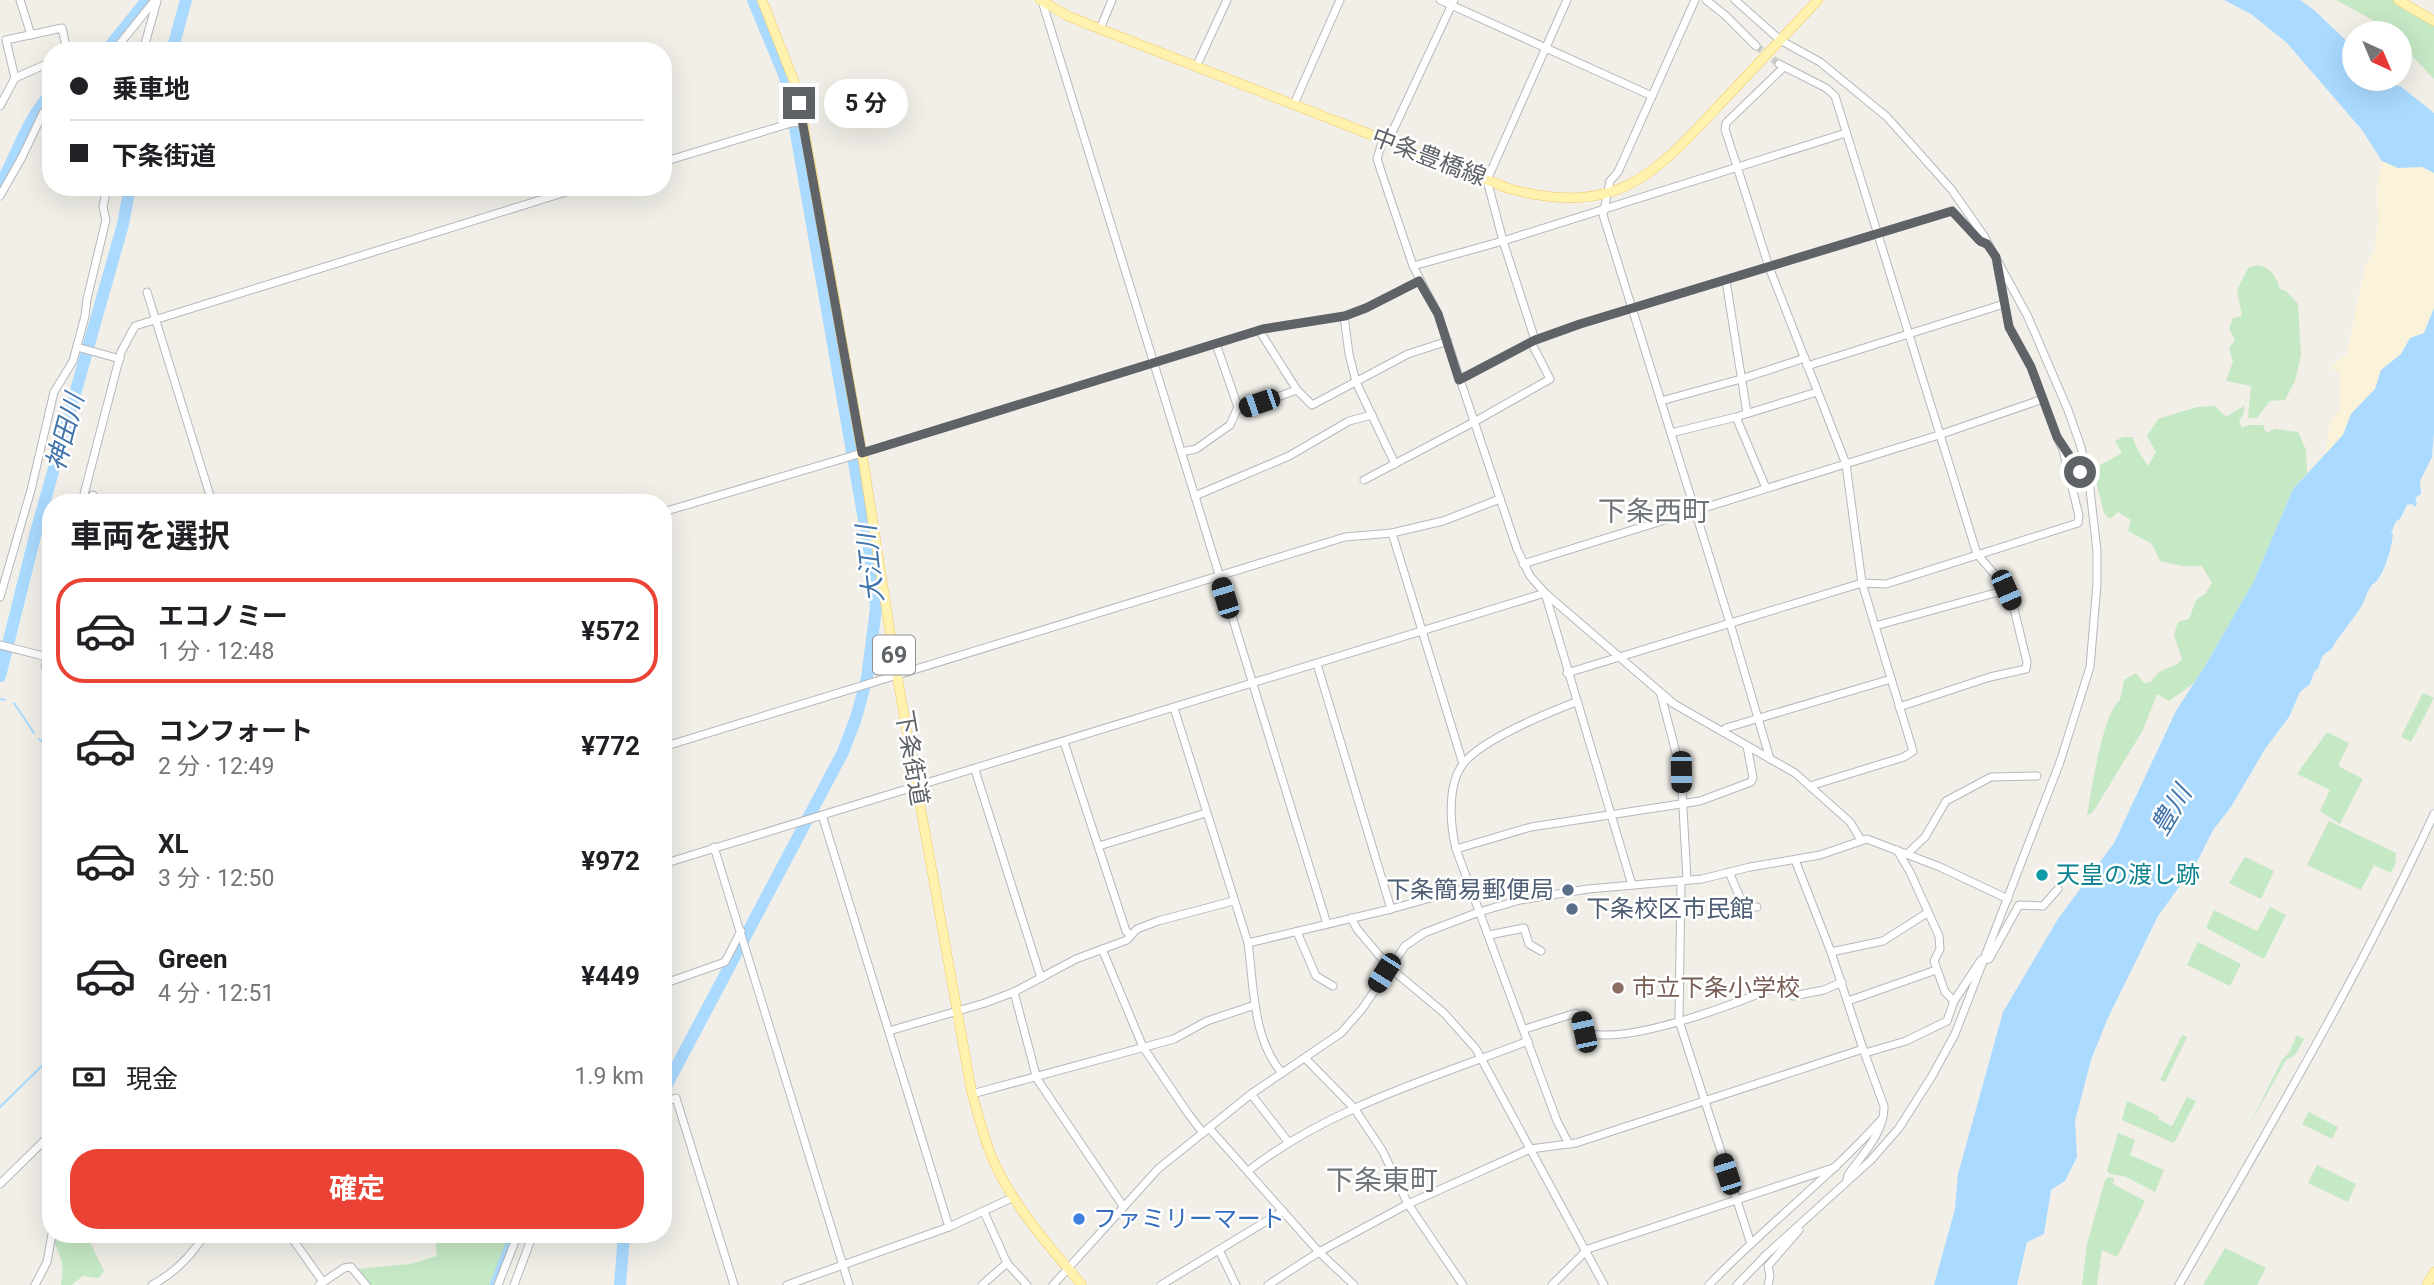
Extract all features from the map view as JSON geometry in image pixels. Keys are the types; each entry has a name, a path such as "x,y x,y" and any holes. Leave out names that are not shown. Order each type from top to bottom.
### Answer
{"main road":[{"name":"下条街道","path":"762,0 795,84 797,123 862,453 897,676 972,1094 993,1161 1014,1198 1029,1221 1082,1285"},
{"name":"中条豊橋線","path":"1042,0 1068,16 1100,29 1510,189 1566,199 1606,193 1637,180 1664,162 1818,0"},
{"path":"2398,0 2434,21"},
{"path":"2427,1285 2434,1272"}],"street":[{"path":"20,0 31,35"},
{"path":"121,42 156,0"},
{"path":"145,42 156,0"},
{"path":"1042,0 1326,924"},
{"path":"1100,29 1112,0"},
{"path":"1196,66 1227,0"},
{"path":"1294,104 1340,0"},
{"path":"1440,0 1453,3 1652,96"},
{"path":"1364,480 1550,379 1533,341 1487,180 1567,0"},
{"path":"1695,0 1618,172 1610,181 1603,215 1770,759"},
{"path":"1706,0 1756,46"},
{"path":"1735,0 1780,40 1820,62 1887,117 1952,190 1984,236 2028,317 2068,410 2090,485 2097,551 2090,667 2060,762 1955,1034 1899,1128 1847,1182 1767,1254 1737,1285"},
{"path":"1453,3 1377,159 1413,266 1438,314 1448,341 1523,564 1545,593 1660,693 1674,704 1795,774 1850,822 1861,840"},
{"path":"15,78 6,40 62,28 64,42"},
{"path":"0,106 15,78 42,66"},
{"path":"1811,786 1904,757 1913,751 1899,707 1862,583 1846,464 1769,267 1725,129 1726,123 1781,66 1826,88 1835,96 1977,554 2006,590 2027,662 2026,669 1990,677 1899,707"},
{"path":"0,196 42,115"},
{"path":"672,159 797,123"},
{"path":"1413,266 1503,241 1846,133"},
{"path":"0,597 32,491 54,392 78,348 106,220 103,207 105,196"},
{"path":"84,494 120,359 135,326 553,196"},
{"path":"1459,380 1533,341 1632,308 1952,211 1980,241 1987,244"},
{"path":"1567,673 1862,583 1886,584 2078,523 2063,450 2031,367 2009,327 1996,257"},
{"path":"672,509 1259,330 1345,316 1419,281"},
{"path":"1726,281 1747,413"},
{"path":"147,292 209,494"},
{"path":"1661,401 1910,335 2004,304"},
{"path":"1345,316 1349,354 1356,382 1395,464"},
{"path":"1259,330 1297,390 1312,405 1409,354 1448,341"},
{"path":"1181,452 1196,449 1230,425 1238,407 1216,344"},
{"path":"78,348 120,359"},
{"path":"1238,407 1243,409 1297,390"},
{"path":"1671,433 1818,392"},
{"path":"1523,564 2043,400"},
{"path":"1195,496 1289,456 1349,421 1372,415"},
{"path":"1736,417 1766,488"},
{"path":"2057,437 2090,485"},
{"path":"672,744 1345,537 1392,533 1443,521 1500,499"},
{"path":"1392,533 1463,764"},
{"path":"1875,626 2006,590"},
{"path":"672,861 1545,593"},
{"path":"1545,593 1632,885"},
{"path":"0,645 42,656"},
{"path":"1317,664 1391,909"},
{"path":"1723,732 1726,728 1891,679"},
{"path":"1660,693 1681,772 1684,881 1679,1021 1751,1244"},
{"path":"1569,1144 1557,1121 1452,832 1453,793 1463,764 1481,749 1516,728 1576,702"},
{"path":"1174,708 1248,943 1255,1005 1266,1047 1282,1073"},
{"path":"1064,742 1126,931 1130,935"},
{"path":"1456,849 1531,827 1700,801 1751,782 1753,778 1747,746"},
{"path":"975,770 1041,978"},
{"path":"1907,854 1925,837 1946,801 1992,776 2037,776"},
{"path":"1099,846 1206,813"},
{"path":"2179,1285 2369,948 2434,814"},
{"path":"822,815 949,1227"},
{"path":"1053,1285 1158,1169 1251,1094 1328,1044 1352,1023 1389,967 1414,938 1479,912 1520,900 1684,881 1795,860 1829,852 1861,840 1872,840 1907,854 2008,899"},
{"path":"714,848 849,1285"},
{"path":"1897,850 1910,872 1941,942 1934,961 1945,992 1954,1001"},
{"path":"1795,860 1842,982 1884,1106 1884,1116 1878,1131 1848,1175 1847,1182"},
{"path":"1729,872 1744,907 1757,907"},
{"path":"1248,943 1470,887"},
{"path":"1268,1285 1319,1252 1408,1203 1530,1149 1569,1144 1864,1051 1906,1041 1940,1025 1947,1021 1954,1001 1981,960 1989,959 2019,905 2043,906 2058,889"},
{"path":"889,1031 1014,992 1062,965 1127,940 1137,929 1158,921 1233,901"},
{"path":"1831,953 1883,941 1927,913"},
{"path":"1351,918 1389,967 1444,1013 1467,1037 1482,1059 1604,1285"},
{"path":"1489,935 1524,928 1529,944 1541,951"},
{"path":"672,981 725,962 741,931"},
{"path":"1297,932 1316,976 1333,986"},
{"path":"1102,949 1143,1047 1187,1112 1248,1171 1319,1252 1354,1285"},
{"path":"1848,1001 1936,970"},
{"path":"1525,1029 1576,1013 1580,1016 1584,1032 1592,1035 1645,1032 1786,982 1790,983 1793,996 1824,990 1842,982"},
{"path":"1014,992 1037,1079 1123,1206"},
{"path":"972,1094 1037,1079 1174,1039 1207,1021 1255,1005"},
{"path":"1248,1171 1289,1143 1354,1108 1528,1041"},
{"path":"1305,1058 1354,1108 1382,1150 1408,1203 1459,1284"},
{"path":"1251,1094 1289,1143"},
{"path":"672,1100 676,1098 734,1285"},
{"path":"1709,1285 1836,1167 1884,1116"},
{"path":"0,1184 42,1143"},
{"path":"1552,1285 1585,1251 1836,1167"},
{"path":"787,1285 949,1227 1014,1198"},
{"path":"1161,1285 1283,1211"},
{"path":"984,1212 1007,1263 1027,1285"},
{"path":"1768,1285 1768,1266 1807,1218"},
{"path":"35,1285 47,1262 50,1243"},
{"path":"152,1285 172,1272 199,1243"},
{"path":"295,1243 321,1283 344,1268 351,1267 366,1285"},
{"path":"498,1285 514,1243"},
{"path":"514,1285 530,1243"},
{"path":"1219,1250 1236,1285"},
{"path":"982,1285 1007,1263"}],"green space":[{"path":"2336,0 2395,0 2434,24 2434,79 2412,56 2412,21 2374,21"},
{"path":"2258,265 2270,271 2280,289 2286,291 2298,304 2301,355 2295,381 2285,400 2270,401 2257,418 2248,418 2251,386 2226,381 2233,362 2229,348 2235,340 2229,328 2233,318 2242,316 2237,290 2248,268"},
{"path":"2215,406 2226,417 2244,406 2244,413 2239,421 2242,428 2263,425 2266,433 2275,429 2298,432 2306,450 2307,473 2293,489 2254,581 2205,666 2194,683 2169,701 2157,694 2143,730 2093,812 2087,816 2103,736 2114,707 2120,700 2124,680 2136,673 2144,683 2151,682 2160,672 2182,659 2174,635 2178,622 2189,619 2196,600 2205,594 2212,583 2202,566 2182,566 2160,561 2152,544 2128,531 2131,520 2118,512 2110,519 2104,513 2093,469 2122,453 2115,441 2123,437 2132,437 2148,466 2156,452 2147,436 2158,419 2197,407"},
{"path":"2423,693 2434,698 2411,742 2401,737"},
{"path":"2327,732 2349,743 2338,766 2363,779 2340,824 2320,811 2330,790 2297,774"},
{"path":"2329,821 2396,853 2391,873 2374,865 2361,890 2307,865"},
{"path":"2245,857 2274,871 2261,899 2229,883"},
{"path":"2270,907 2286,915 2264,959 2206,928 2214,910 2257,931"},
{"path":"2198,942 2241,964 2230,986 2187,965"},
{"path":"2182,1035 2187,1037 2165,1082 2160,1080"},
{"path":"2297,1035 2304,1039 2295,1055 2286,1060 2250,1124 2282,1060"},
{"path":"2187,1097 2196,1101 2174,1143 2122,1120 2127,1101 2159,1116 2158,1119 2172,1126"},
{"path":"2309,1112 2338,1127 2332,1139 2302,1124"},
{"path":"2118,1133 2135,1140 2130,1155 2164,1170 2155,1192 2124,1176 2107,1171"},
{"path":"2317,1165 2356,1184 2348,1202 2308,1183"},
{"path":"2108,1177 2114,1178 2113,1184 2145,1201 2117,1257 2102,1250 2097,1285 2082,1285 2087,1244"},
{"path":"54,1243 90,1243 104,1271 99,1278 83,1276 71,1285 61,1285 60,1256"},
{"path":"435,1243 509,1243 494,1285 371,1285 357,1269 410,1264 437,1256"},
{"path":"2225,1248 2266,1268 2257,1285 2203,1285"}],"sand":[{"path":"2382,161 2398,168 2422,167 2434,173 2434,308 2424,333 2410,338 2401,354 2381,370 2375,389 2351,414 2343,434 2325,454 2330,421 2339,411 2339,371 2329,369 2347,353 2365,266 2374,251 2378,224 2377,185"}],"water":[{"path":"2224,0 2300,0 2342,37 2342,91 2406,91 2434,113 2434,173 2422,167 2398,168 2382,161 2362,130 2287,43 2251,14"},
{"name":"豊川","path":"2434,308 2434,431 2432,457 2420,481 2421,494 2415,498 2415,507 2412,504 2407,505 2400,519 2396,521 2391,533 2389,555 2361,607 2331,650 2323,656 2310,684 2300,692 2289,717 2265,749 2231,807 2213,830 2197,862 2158,916 2107,1020 2091,1060 2075,1121 2077,1157 2065,1181 2051,1190 2044,1234 2027,1242 2017,1285 1934,1285 1955,1209 1958,1174 2003,1012 2058,919 2114,843 2176,711 2254,581 2293,489 2343,435 2351,414 2375,389 2381,370 2401,354 2410,338 2424,333"}],"waterway":[{"path":"113,42 147,0"},
{"name":"神田川","path":"174,42 186,0"},
{"name":"大江川","path":"672,1075 843,752 867,678 876,609 873,571 792,111 785,77 753,0"},
{"path":"0,185 42,106"},
{"name":"神田川","path":"47,494 123,224 128,196"},
{"name":"神田川","path":"0,676 42,511"},
{"path":"0,699 5,700"},
{"path":"14,703 34,733"},
{"path":"39,739 42,742"},
{"path":"0,1107 42,1066"},
{"path":"493,1285 509,1243"},
{"name":"大江川","path":"620,1285 623,1243"}],"tunnel":[{"path":"1756,46 1779,64"}],"place":[{"name":"天皇の渡し跡","path":"2042,875"},
{"name":"下条簡易郵便局","path":"1568,890"},
{"name":"下条校区市民館","path":"1572,909"},
{"name":"市立下条小学校","path":"1618,988"},
{"name":"ファミリーマート","path":"1079,1219"}],"district":[{"name":"下条西町","path":"1654,511"},
{"name":"下条東町","path":"1382,1180"}],"route":[{"path":"799,103 862,453 1263,329 1345,316 1419,281 1438,314 1459,380 1535,340 1580,324 1952,211 1980,241 1987,244 1996,257 2009,327 2031,367 2057,437 2080,472"}]}
